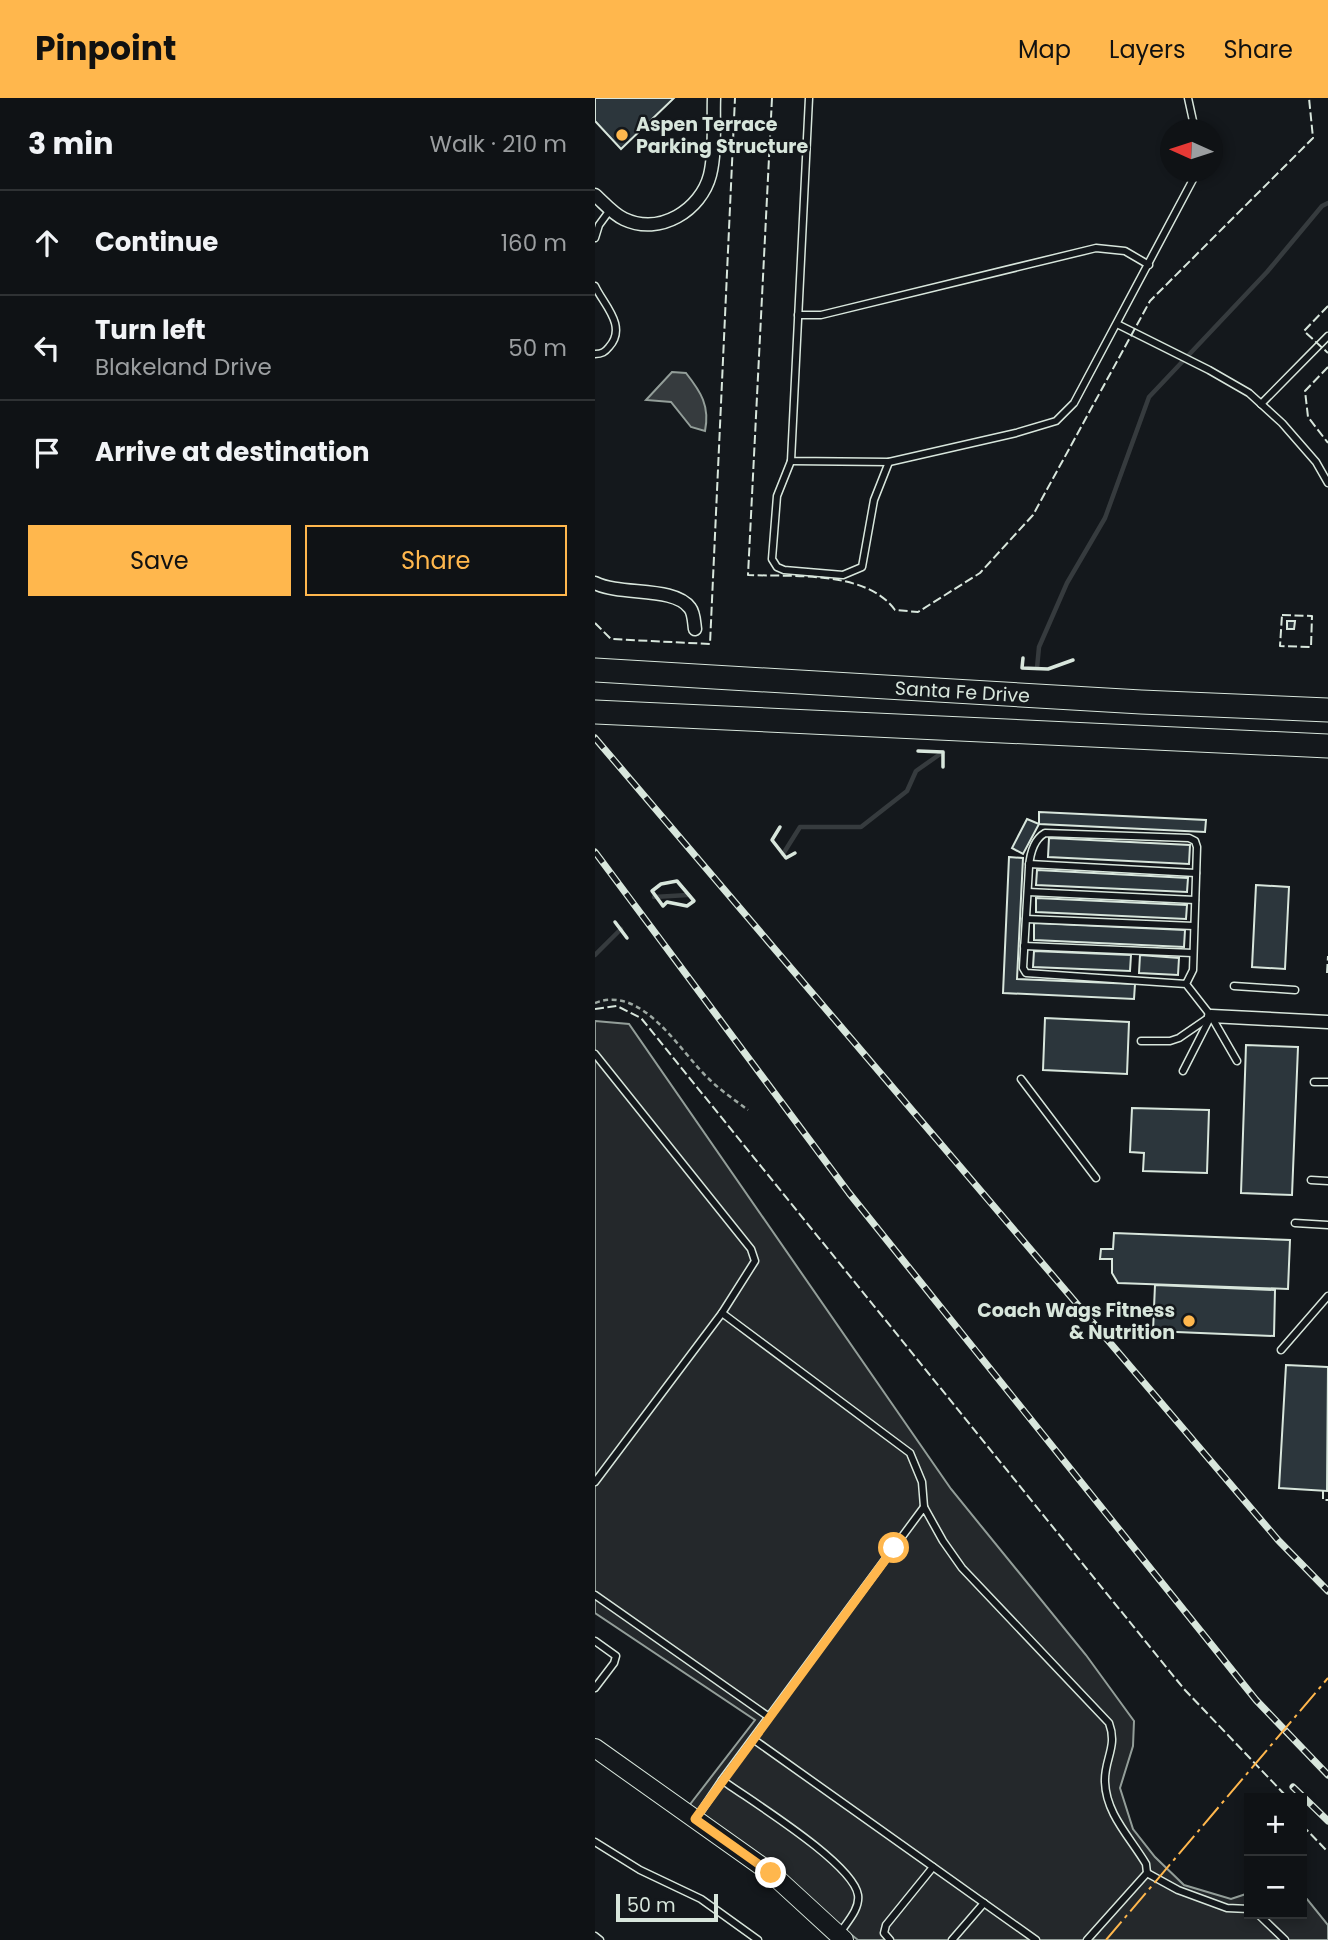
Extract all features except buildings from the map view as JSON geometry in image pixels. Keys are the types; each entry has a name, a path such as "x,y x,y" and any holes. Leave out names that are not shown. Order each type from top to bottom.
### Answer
{"highway":[{"name":"Santa Fe Drive","path":"595,670 1113,701 1328,710"},
{"name":"Santa Fe Drive","path":"595,712 1328,746"}],"street":[{"path":"595,195 625,220 642,224 660,223 677,217 693,205 705,187 711,171 714,98"},
{"path":"595,583 620,591 667,595 683,601 692,610 695,629"},
{"path":"1211,1016 1328,1022"},
{"path":"595,1748 771,1873 842,1938"}],"lane":[{"path":"809,98 791,461 778,496 772,559 776,567 843,575 862,567 874,500 889,462"},
{"path":"1188,98 1193,119"},
{"path":"791,461 889,462 1016,433 1056,421 1075,403 1192,182"},
{"path":"595,239 610,210"},
{"path":"798,315 821,315 1096,248 1125,251 1149,265"},
{"path":"595,286 611,310 615,331 613,342 607,349 595,354"},
{"path":"595,305 604,301"},
{"path":"1117,324 1249,393 1282,423 1316,462 1328,483"},
{"path":"1261,404 1328,336"},
{"path":"1186,984 1192,970 1197,847 1195,841 1189,838 1045,833 1037,838 1029,864 1023,968 1025,973 1186,984 1211,1016 1237,1061"},
{"path":"1029,864 1196,873"},
{"path":"1028,892 1195,900"},
{"path":"1026,919 1194,926"},
{"path":"1024,946 1193,953"},
{"path":"1234,986 1295,990"},
{"path":"1141,1041 1170,1041 1179,1038 1211,1016"},
{"path":"1183,1071 1211,1016"},
{"path":"595,1054 751,1249 755,1261 722,1313 595,1482"},
{"path":"1021,1079 1096,1178"},
{"path":"1314,1082 1328,1082"},
{"path":"1311,1180 1328,1181"},
{"path":"1295,1223 1328,1225"},
{"path":"1281,1350 1328,1296"},
{"path":"722,1313 910,1453 922,1482 925,1507 943,1541 962,1568 1109,1723 1113,1747 1106,1768 1107,1799 1113,1815 1146,1864 1147,1873 1087,1940"},
{"path":"695,1819 925,1507"},
{"path":"595,1595 769,1717"},
{"path":"595,1641 616,1656 614,1663 595,1688"},
{"path":"753,1739 1036,1940"},
{"path":"722,1780 834,1860 854,1881 859,1896 857,1906 842,1938"},
{"path":"595,1842 640,1870 701,1899 758,1940"},
{"path":"890,1940 884,1933 886,1925 933,1867"},
{"path":"1147,1873 1178,1890 1218,1905 1244,1908"},
{"path":"952,1940 984,1903"},
{"path":"1263,1919 1285,1940"},
{"path":"595,1936 600,1940"}],"path":[{"path":"595,1003 629,1003 644,1010 711,1082 748,1110"}],"shaded area":[{"path":"672,372 686,373 700,393 706,414 705,431 691,427 671,402 646,400"},
{"path":"595,1021 629,1024 951,1489 1086,1655 1134,1721 1133,1746 1120,1788 1133,1829 1155,1857 1184,1885 1231,1899 1244,1895 1244,1919 1307,1919 1307,1899 1328,1925 1328,1940 858,1940 688,1807 755,1720 595,1613"}],"waterway":[{"path":"1037,668 1039,647 1067,583 1105,518 1149,397 1267,272 1322,206 1328,203"},
{"path":"783,854 800,827 861,827 907,791 916,771 943,752"},
{"path":"654,897 688,895"},
{"path":"595,955 621,929"}],"railway":[{"path":"595,738 1278,1540 1328,1591"},
{"path":"595,852 849,1193 1256,1700 1328,1775"},
{"path":"1293,1787 1328,1821"}],"fence":[{"path":"595,623 611,639 710,644 735,98"},
{"path":"772,98 748,575 806,576 847,582 882,597 895,610 918,612 980,573 1033,515 1150,301 1313,138 1309,98"},
{"path":"1328,306 1304,331 1328,353"},
{"path":"1328,367 1305,391 1308,417 1328,443"},
{"path":"1282,615 1312,616 1311,647 1280,646 1282,615"},
{"path":"1327,973 1328,956"},
{"path":"595,1009 617,1006 641,1018 1184,1689 1283,1793"},
{"path":"1323,1490 1323,1500 1328,1500"},
{"path":"1307,1830 1328,1852"}],"wall":[{"path":"1023,658 1022,668 1048,669 1073,660"},
{"path":"918,751 943,752 943,767"},
{"path":"780,827 772,840 786,858 795,853"},
{"path":"677,881 694,901 687,906 667,902 663,906 652,891 661,884 677,881"},
{"path":"615,922 627,938"}],"power":[{"path":"1106,1940 1328,1678"}],"place":[{"name":"Aspen Terrace Parking Structure","path":"622,135"},
{"name":"Coach Wags Fitness & Nutrition","path":"1189,1321"}],"route":[{"path":"771,1873 695,1819 894,1548"}]}
